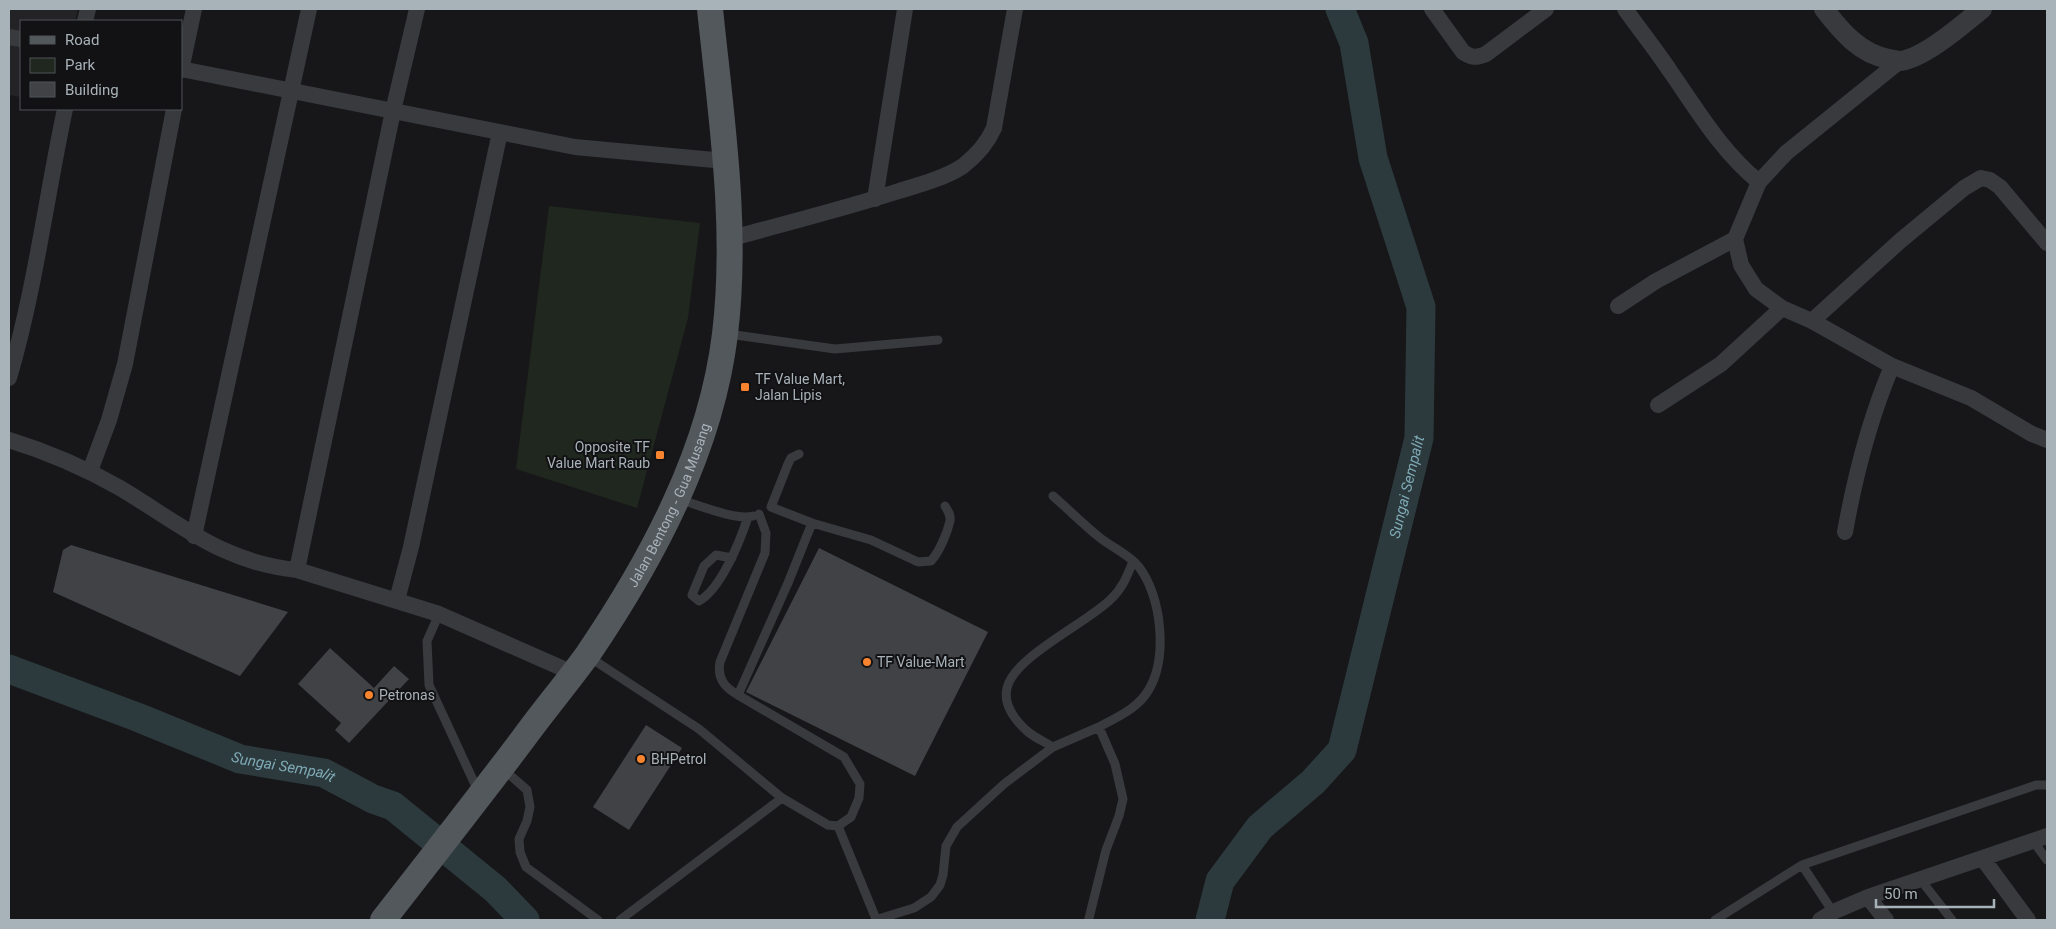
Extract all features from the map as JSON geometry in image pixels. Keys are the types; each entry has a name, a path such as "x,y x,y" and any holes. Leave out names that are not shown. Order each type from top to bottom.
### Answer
{"main road":[{"name":"Jalan Bentong - Gua Musang","path":"383,920 580,664 649,556 690,471 714,393 725,334 729,199 710,9"}],"street":[{"path":"182,64 194,9"},
{"path":"194,536 309,9"},
{"path":"297,570 416,9"},
{"path":"875,199 905,9"},
{"path":"729,239 875,199 925,183 961,167 979,152 994,128 1015,9"},
{"path":"1432,9 1463,52 1470,57 1477,58 1486,54 1546,9"},
{"path":"1625,9 1670,70 1703,121 1740,166 1759,182"},
{"path":"1824,9 1839,29 1863,50 1881,58 1900,61"},
{"path":"1982,9 1934,45 1900,61 1786,153 1759,182 1735,239 1741,265 1752,284 1782,308 1812,321 1892,366 1971,398 2032,434 2047,440"},
{"path":"182,69 575,147 725,161"},
{"path":"9,378 39,253 54,161 65,110"},
{"path":"90,471 110,420 125,364 174,110"},
{"path":"397,600 411,547 500,132"},
{"path":"1812,321 1907,235 1964,188 1981,178 1990,180 2000,187 2047,243"},
{"path":"1618,306 1656,281 1735,239"},
{"path":"1658,405 1721,364 1742,347 1782,308"},
{"path":"1844,532 1852,493 1883,388 1892,366"},
{"path":"9,440 90,471 194,536 245,560 297,570 397,600 580,664"},
{"path":"1826,916 1868,897 2040,838"},
{"path":"1983,859 2028,920"},
{"path":"1868,897 1886,920"}],"lane":[{"path":"725,334 835,349 938,340"},
{"path":"676,498 731,515 748,518 771,507 791,458 799,454"},
{"path":"838,826 876,919 914,908 931,897 940,885 946,846 958,827 1004,784 1053,748 1129,711 1147,692 1156,675 1160,654 1159,627 1153,596 1148,582 1133,561 1099,537 1053,496"},
{"path":"771,507 812,523 871,540 923,563 930,561 935,556 950,520 945,506"},
{"path":"580,664 699,729 782,798 828,825 838,826 851,817 859,798 860,784 844,757 738,695 724,684 719,677 720,662 765,553 766,533 759,514"},
{"path":"732,558 716,555 704,566 692,595 699,601 708,596 732,558 748,518"},
{"path":"738,695 788,583 812,523"},
{"path":"1053,748 1029,732 1015,718 1008,705 1006,689 1016,670 1029,658 1093,615 1110,600 1122,587 1133,561"},
{"path":"439,614 427,641 429,685 480,795"},
{"path":"1089,918 1106,850 1119,816 1123,799 1115,764 1099,727"},
{"path":"501,767 527,790 530,807 527,821 519,839 520,852 526,867 598,920"},
{"path":"1715,920 1802,865 2036,785 2047,784"},
{"path":"620,920 782,798"},
{"path":"2040,838 2047,860"},
{"path":"1802,865 1826,916"},
{"path":"1920,879 1952,920"}],"shaded area":[{"path":"9,9 78,9 75,20 20,20 20,97 9,95"}],"green space":[{"path":"549,206 700,223 688,318 637,508 516,469"}],"building":[{"path":"71,545 288,612 240,676 53,592 63,550"},
{"name":"TF Value-Mart","path":"819,548 988,632 915,776 746,692"},
{"path":"330,648 374,688 394,666 409,679 349,743 335,730 341,723 298,684"},
{"path":"646,725 682,748 629,830 593,807"}],"waterway":[{"name":"Sungai Sempalit","path":"1210,920 1220,881 1260,827 1313,782 1342,750 1419,438 1421,307 1373,158 1354,43 1340,9"},
{"name":"Sungai Sempalit","path":"9,669 137,717 240,759 324,773 373,799 393,806 495,889 525,920"}],"place":[{"name":"TF Value Mart, Jalan Lipis","path":"745,387"},
{"name":"Opposite TF Value Mart Raub","path":"660,455"},
{"name":"TF Value-Mart","path":"867,662"},
{"name":"Petronas","path":"369,695"},
{"name":"BHPetrol","path":"641,759"}]}
